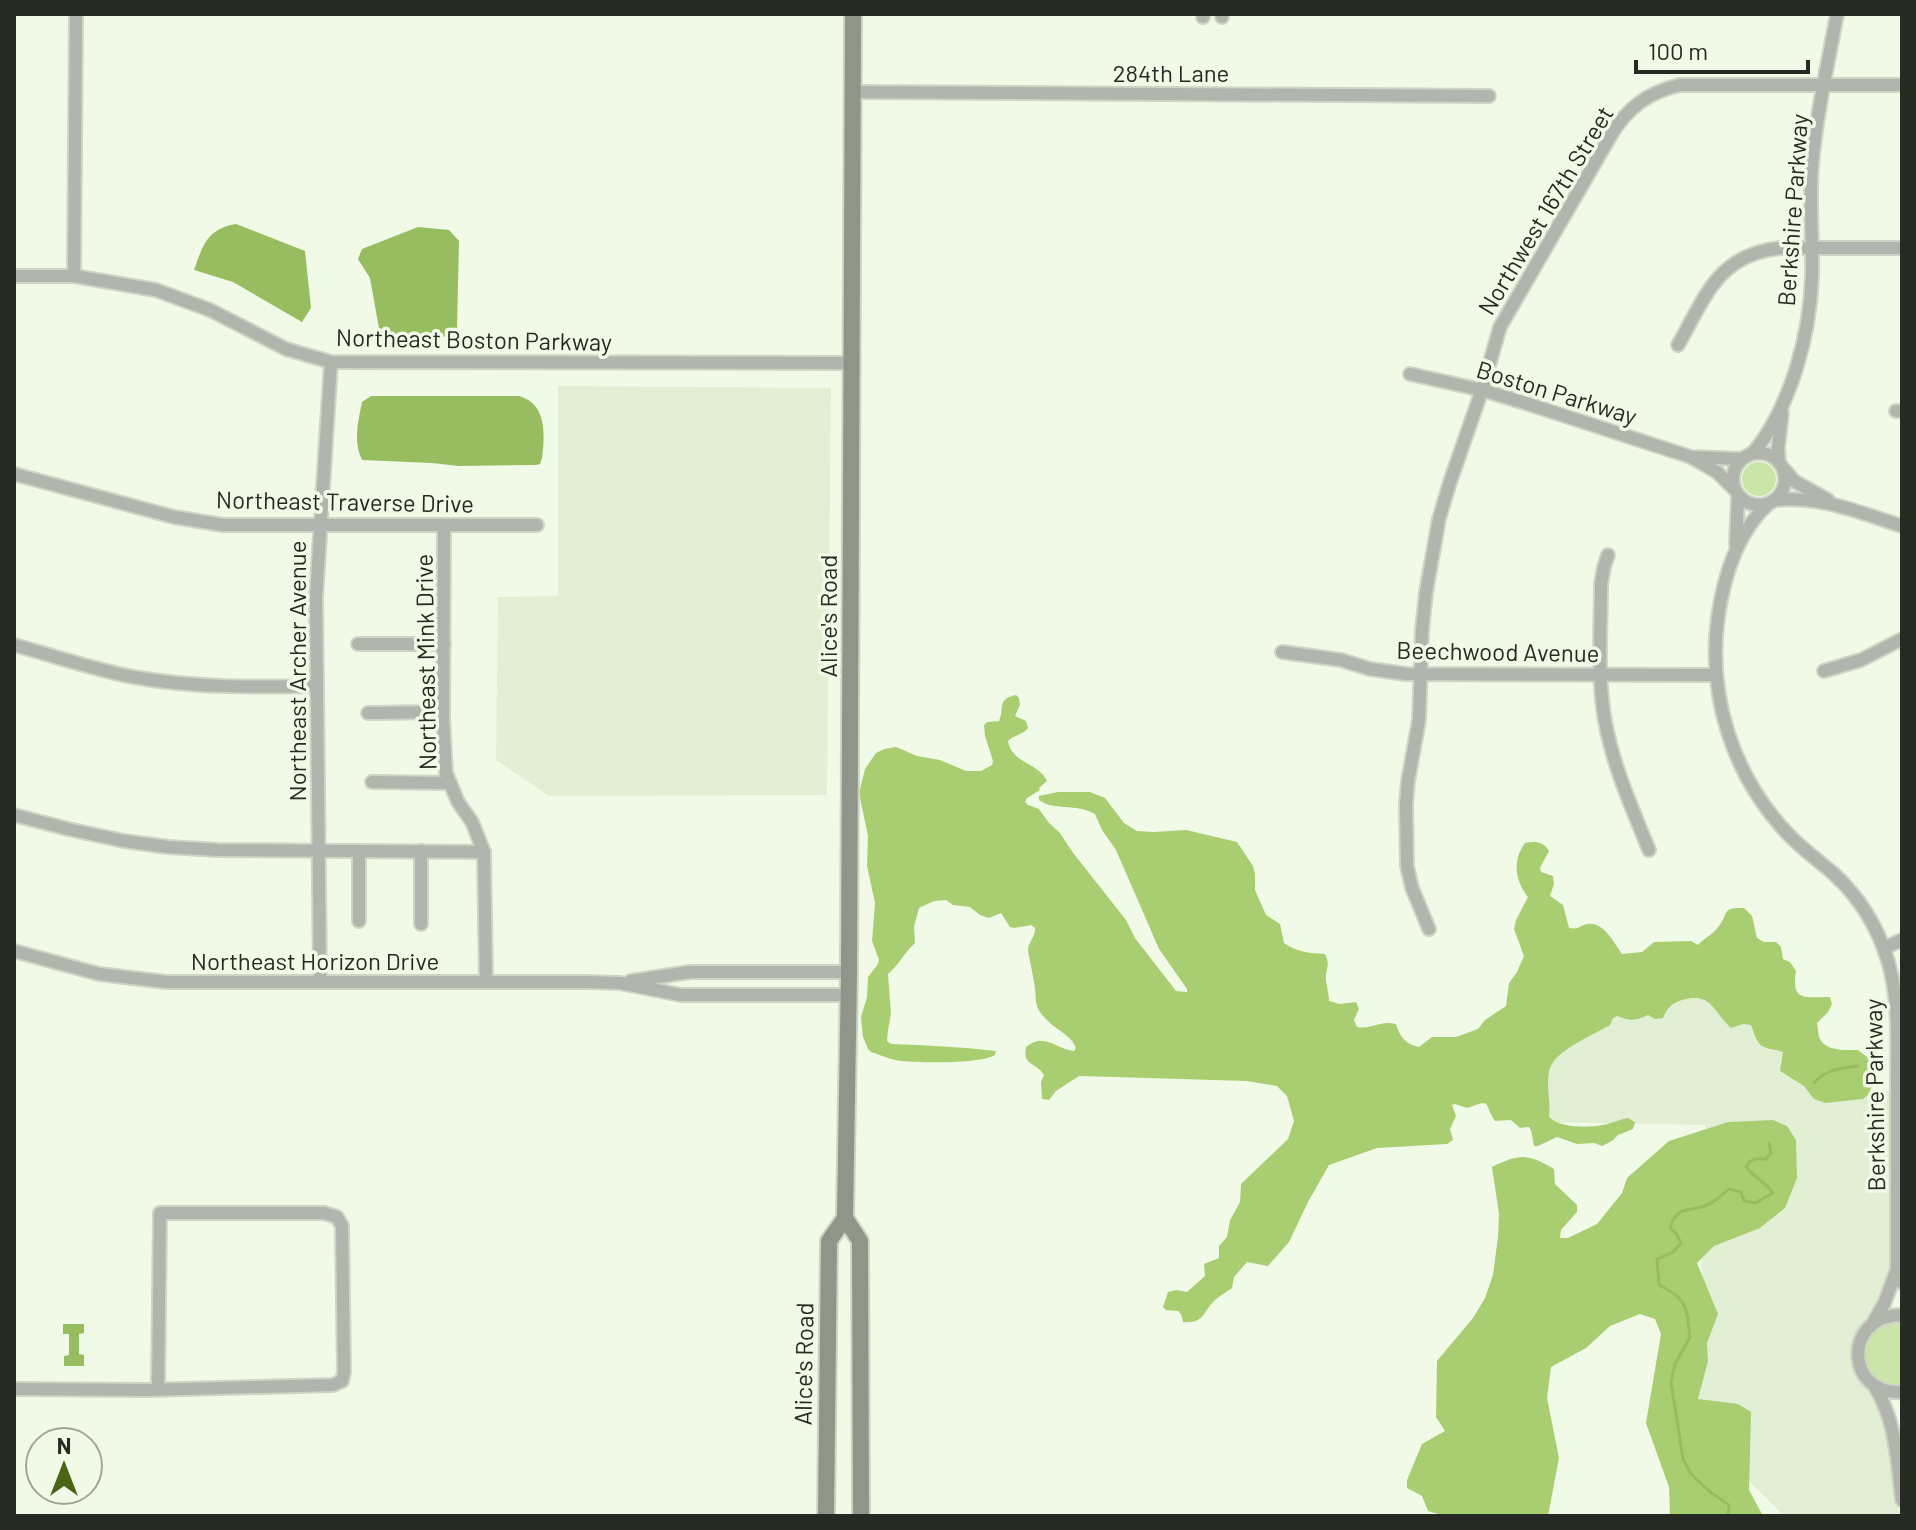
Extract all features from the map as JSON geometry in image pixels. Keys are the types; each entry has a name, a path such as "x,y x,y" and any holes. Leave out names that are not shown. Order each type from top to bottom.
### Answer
{"main road":[{"name":"Alice's Road","path":"853,14 845,1218 860,1241 861,1516"},
{"name":"Alice's Road","path":"826,1516 829,1241 845,1218"}],"street":[{"path":"74,276 76,14"},
{"name":"Berkshire Parkway","path":"1747,456 1767,433 1782,406 1802,346 1812,277 1812,165 1837,14"},
{"name":"Northwest 167th Street","path":"1429,929 1412,888 1405,843 1406,804 1419,720 1422,631 1431,556 1450,482 1500,327 1620,120 1643,99 1680,85 1824,85"},
{"path":"1824,85 1902,85"},
{"name":"284th Lane","path":"853,92 1489,96"},
{"path":"1678,345 1711,287 1724,270 1742,257 1762,250 1902,248"},
{"name":"Northeast Boston Parkway","path":"14,276 74,276 156,290 210,310 286,349 331,362 852,363"},
{"name":"Northeast Archer Avenue","path":"320,981 316,597 331,362"},
{"name":"Boston Parkway","path":"1410,374 1482,390 1691,457 1717,472 1736,493"},
{"name":"Berkshire Parkway","path":"1781,465 1778,448 1782,406"},
{"path":"1835,504 1794,481 1767,454 1747,456 1736,464 1732,477 1736,493 1749,504 1798,499 1835,504 1902,526"},
{"name":"Boston Parkway","path":"1691,457 1747,456"},
{"path":"1772,501 1785,482 1781,465"},
{"name":"Northeast Traverse Drive","path":"14,474 174,517 223,525 537,525"},
{"name":"Berkshire Parkway","path":"1736,493 1736,547 1719,607 1716,641 1719,696 1730,739 1748,781 1789,835 1852,893 1884,948 1897,1007 1897,1269 1902,1283"},
{"name":"Berkshire Parkway","path":"1736,547 1754,519 1772,501"},
{"name":"Northeast Mink Drive","path":"444,525 443,712 446,773 484,852 486,982"},
{"path":"1608,555 1602,575 1602,700 1610,744 1649,850"},
{"path":"1824,671 1861,660 1902,639"},
{"path":"358,644 444,644"},
{"path":"14,645 138,678 192,684 317,686"},
{"name":"Beechwood Avenue","path":"1282,652 1341,660 1384,672 1420,674 1716,675"},
{"path":"368,713 443,712"},
{"path":"372,782 450,783"},
{"path":"14,815 154,845 218,850 484,852"},
{"path":"359,851 359,921"},
{"path":"421,851 421,924"},
{"path":"1884,948 1902,940"},
{"name":"Northeast Horizon Drive","path":"14,951 99,974 166,982 620,983 690,972 849,972"},
{"name":"Northeast Horizon Drive","path":"620,983 681,995 848,995"},
{"path":"14,1389 158,1390 333,1385 342,1381 342,1226 337,1217 324,1213 160,1213 158,1390"},
{"name":"Berkshire Parkway","path":"1875,1387 1859,1365 1859,1342 1884,1304 1897,1269"},
{"path":"1873,1323 1885,1316 1902,1315"},
{"path":"1875,1387 1892,1393 1902,1392"},
{"path":"1875,1387 1885,1402 1890,1418 1902,1500"}],"shaded area":[{"path":"236,224 305,251 311,308 302,322 233,282 194,270 212,234"},
{"path":"418,227 449,230 459,241 457,328 449,337 380,334 370,278 358,259 362,249"},
{"path":"558,386 831,388 827,795 549,796 496,760 498,597 558,596"},
{"path":"371,396 519,396 535,406 542,421 544,439 540,464 459,466 362,460 357,439 358,424 362,402"},
{"path":"1759,462 1771,467 1776,479 1771,491 1759,496 1747,491 1742,479 1747,467"},
{"path":"1016,695 1020,705 1015,716 1026,721 1028,728 1008,741 1010,749 1038,770 1047,781 1025,802 1039,809 1060,833 1176,991 1187,992 1187,989 1159,949 1116,850 1095,814 1045,803 1039,800 1039,796 1058,792 1090,792 1105,798 1124,823 1137,831 1186,830 1237,842 1253,866 1255,890 1266,915 1280,924 1284,943 1303,952 1325,954 1329,1001 1340,1004 1356,1002 1359,1009 1354,1020 1357,1027 1396,1024 1404,1039 1419,1047 1432,1037 1456,1037 1478,1029 1485,1020 1506,1006 1509,983 1524,956 1514,929 1528,897 1520,884 1517,870 1518,857 1525,843 1539,842 1549,851 1541,872 1553,876 1550,896 1563,905 1569,928 1588,924 1599,926 1622,954 1642,952 1654,942 1691,941 1698,945 1717,929 1729,910 1744,908 1752,916 1757,938 1764,942 1776,942 1781,947 1783,959 1790,962 1796,971 1798,993 1807,997 1830,997 1832,1004 1828,1012 1817,1023 1819,1037 1831,1048 1858,1050 1871,1060 1875,1078 1869,1094 1863,1099 1825,1103 1814,1099 1804,1086 1780,1071 1783,1052 1761,1045 1751,1025 1731,1028 1711,1005 1700,998 1675,1003 1663,1018 1655,1019 1648,1015 1632,1020 1617,1016 1610,1025 1565,1051 1552,1064 1548,1078 1549,1117 1561,1124 1585,1127 1628,1118 1635,1122 1633,1129 1602,1146 1577,1144 1557,1137 1534,1146 1529,1127 1520,1128 1511,1120 1495,1121 1485,1103 1467,1108 1452,1105 1456,1116 1450,1129 1453,1140 1447,1144 1377,1148 1329,1165 1289,1242 1268,1266 1247,1262 1234,1277 1232,1288 1215,1300 1200,1319 1183,1322 1178,1311 1163,1307 1168,1292 1187,1292 1205,1276 1204,1264 1219,1258 1219,1246 1227,1237 1230,1220 1240,1202 1241,1184 1288,1139 1294,1121 1287,1096 1277,1086 1247,1081 1079,1076 1056,1091 1049,1100 1042,1099 1041,1082 1044,1075 1026,1058 1026,1047 1045,1041 1067,1050 1074,1051 1076,1048 1068,1036 1043,1016 1037,1007 1028,951 1035,928 1031,925 1010,927 1001,913 989,918 970,907 953,905 946,900 934,901 919,908 914,927 915,943 888,974 891,1014 887,1041 891,1044 996,1051 995,1055 964,1061 901,1061 871,1052 863,1037 861,1017 867,997 868,977 879,960 872,941 875,903 867,866 868,836 859,793 865,769 876,753 896,747 966,771 981,771 992,765 993,761 984,725 999,721 1003,702"},
{"path":"1741,982 1838,1090 1890,1091 1889,1279 1873,1312 1856,1335 1852,1353 1855,1370 1878,1400 1888,1426 1900,1516 1784,1516 1698,1430 1705,1125 1537,1122 1536,1060 1583,984"},
{"path":"1773,1120 1787,1126 1796,1140 1797,1178 1785,1208 1760,1228 1714,1246 1697,1263 1718,1314 1707,1343 1708,1361 1698,1399 1738,1404 1751,1412 1749,1490 1763,1516 1670,1516 1669,1487 1646,1423 1661,1334 1655,1319 1640,1314 1610,1326 1586,1348 1551,1367 1547,1398 1559,1458 1548,1516 1445,1516 1428,1511 1422,1496 1407,1488 1407,1480 1422,1444 1445,1431 1436,1417 1437,1361 1473,1318 1485,1298 1493,1275 1499,1214 1492,1167 1523,1157 1554,1169 1555,1184 1577,1205 1577,1212 1561,1230 1560,1238 1568,1238 1597,1224 1622,1193 1627,1178 1669,1141 1728,1122"},
{"path":"1902,1321 1902,1386 1885,1382 1872,1374 1864,1362 1864,1353 1872,1332 1884,1323"},
{"path":"63,1324 84,1324 84,1333 79,1334 79,1354 84,1355 84,1366 64,1366 64,1356 69,1355 69,1334 63,1334"}],"waterway":[{"path":"1814,1083 1829,1072 1858,1066"},
{"path":"1728,1516 1729,1505 1691,1474 1683,1459 1671,1382 1675,1364 1690,1337 1689,1327 1684,1305 1676,1295 1659,1285 1657,1259 1673,1252 1681,1243 1670,1227 1681,1212 1710,1204 1729,1189 1741,1192 1744,1201 1755,1203 1773,1193 1746,1167 1752,1160 1766,1159 1771,1153 1769,1143"}]}
